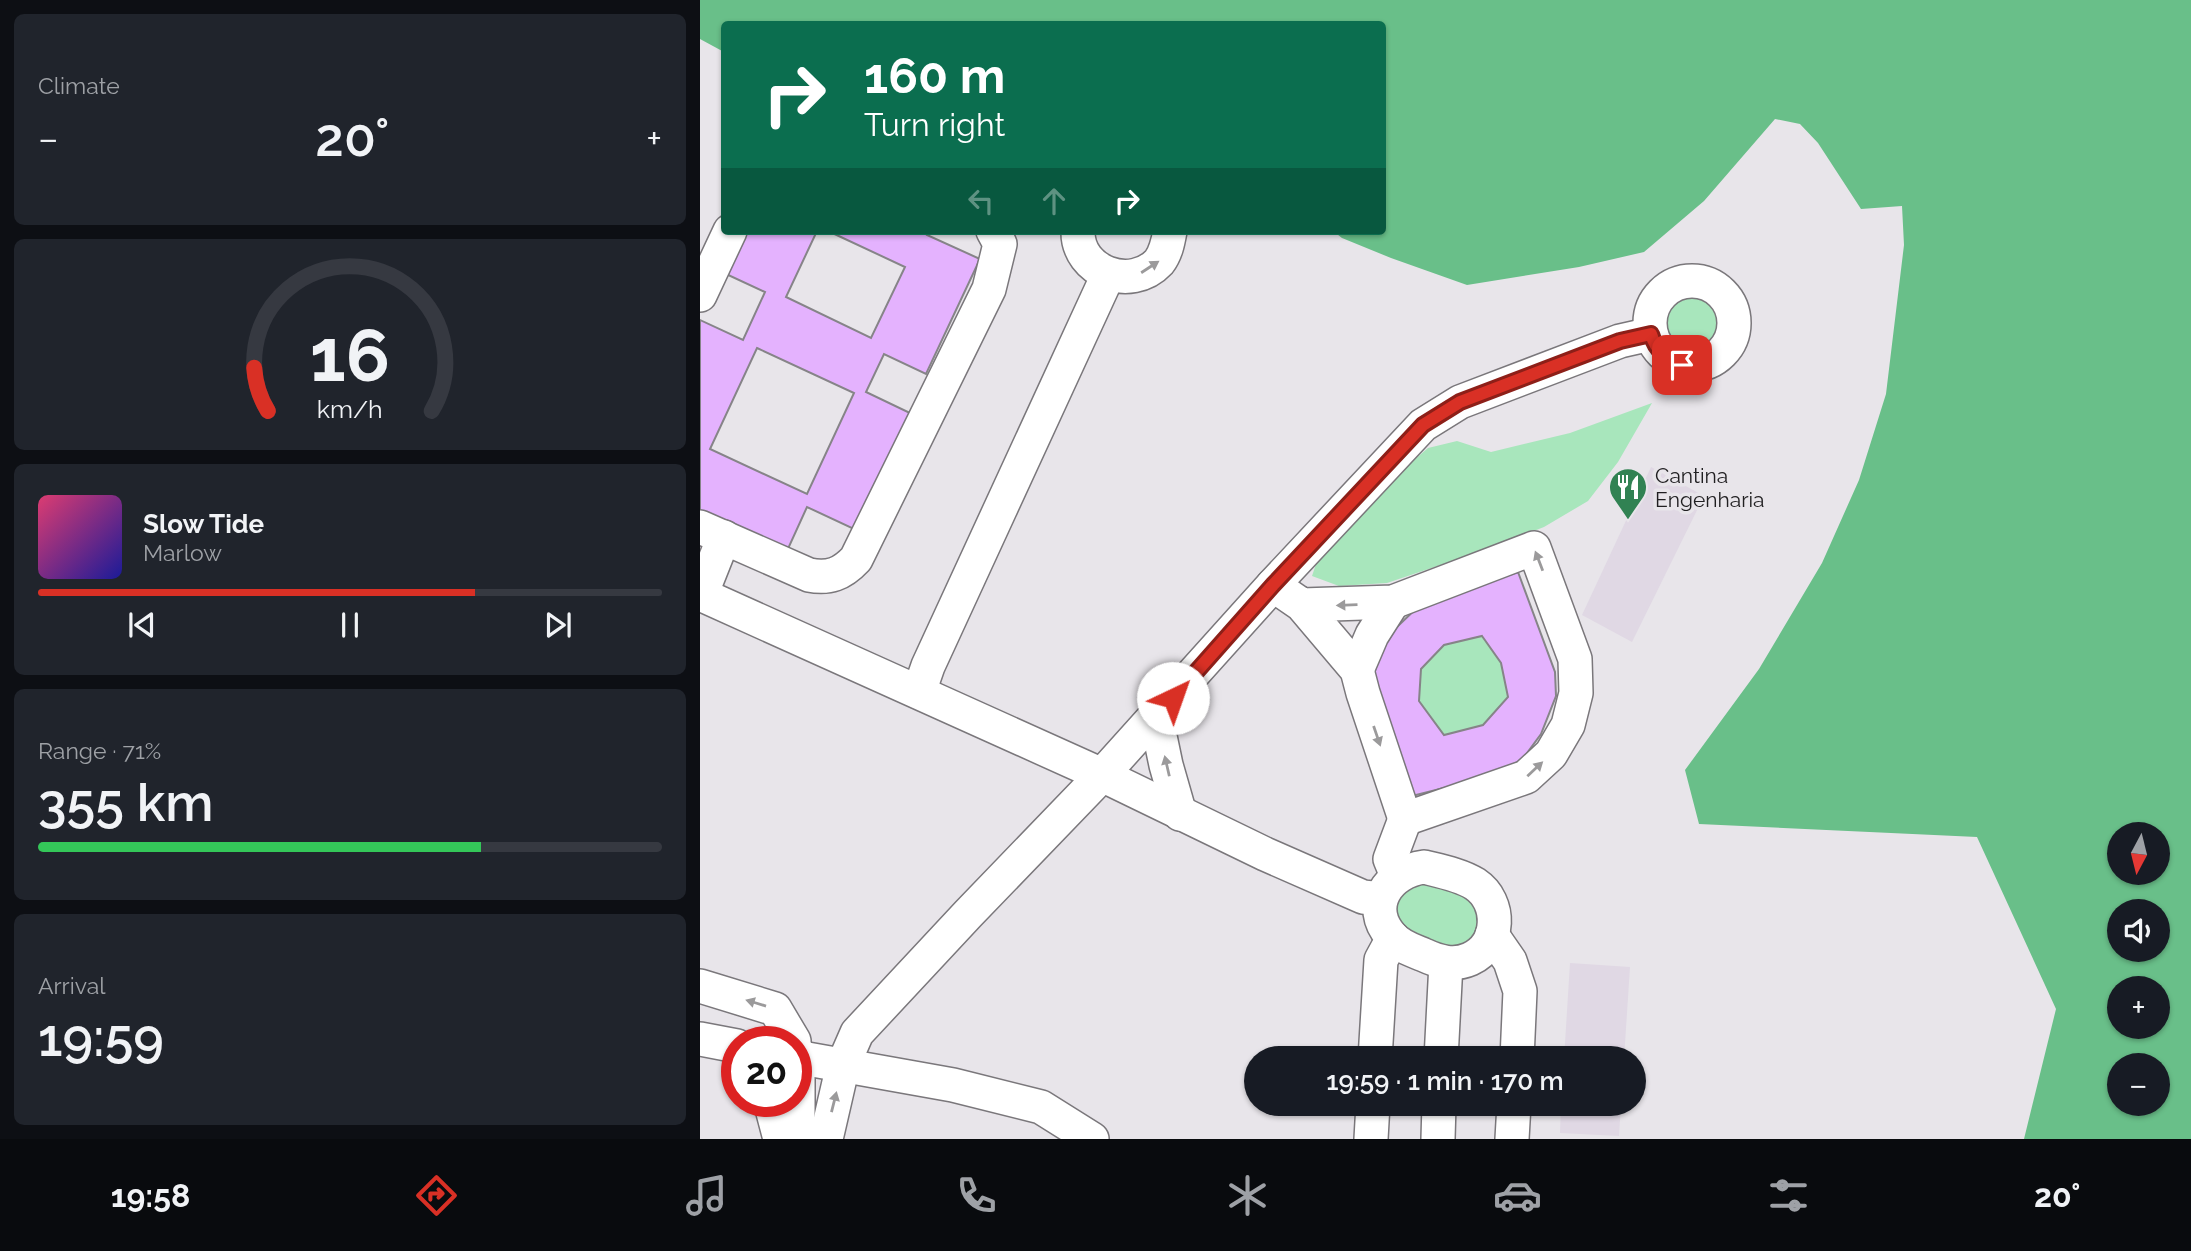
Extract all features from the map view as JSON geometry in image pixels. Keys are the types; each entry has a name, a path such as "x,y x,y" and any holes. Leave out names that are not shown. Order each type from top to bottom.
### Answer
{"lane":[{"path":"700,295 728,235"},
{"path":"995,235 1000,244 989,289 856,559 847,569 835,575 809,575 712,532 700,594 1102,775 1180,814 1363,897 1389,887 1409,869 1424,867 1474,883 1493,905 1495,920 1492,935 1485,948 1474,957 1446,963 1404,947 1385,927 1380,913 1389,887 1390,859 1405,819 1357,670 1302,604 1273,585"},
{"path":"1079,235 1082,250 1091,264 1108,275 1125,277 1146,272 1158,262 1167,248 1169,235"},
{"path":"919,692 1108,275"},
{"path":"826,1139 843,1065 857,1033 1156,717 1273,585 1423,425 1460,402 1620,341 1651,334"},
{"path":"1302,604 1393,602 1534,548 1575,659 1576,692 1568,725 1551,754 1526,777 1405,819"},
{"path":"1357,670 1372,635 1393,602"},
{"path":"1156,717 1180,814"},
{"path":"1492,935 1510,961 1520,991 1518,1046"},
{"path":"1376,1046 1381,960 1393,938"},
{"path":"1442,1046 1446,963"},
{"path":"700,986 775,1009 783,1026"},
{"path":"812,1056 843,1065 953,1085 1041,1107 1092,1139"},
{"path":"1371,1139 1372,1116"},
{"path":"1437,1139 1438,1116"},
{"path":"1512,1139 1513,1116"},
{"path":"774,1117 780,1139"},
{"path":"795,1139 798,1117"}],"shaded area":[{"path":"1651,467 1704,496 1632,642 1582,615"},
{"path":"1570,963 1630,967 1625,1046 1565,1046"},
{"path":"1561,1116 1620,1116 1619,1136 1560,1133"}],"green space":[{"path":"700,0 2191,0 2191,1139 2024,1139 2056,1009 1977,837 1699,824 1685,770 1759,669 1822,563 1859,480 1886,394 1904,245 1902,206 1861,209 1818,143 1800,124 1775,119 1704,201 1644,252 1579,267 1467,285 1391,258 1338,235 1386,235 1386,21 721,21 721,50 700,39"},
{"path":"1687,290 1701,290 1713,295 1723,305 1728,324 1723,343 1713,353 1701,358 1687,358 1675,353 1665,343 1660,331 1660,317 1665,305 1675,295"},
{"path":"1652,403 1618,462 1588,501 1544,527 1387,583 1339,586 1312,576 1318,558 1393,478 1428,448 1457,441 1491,452 1570,433"},
{"path":"1482,636 1501,663 1508,697 1483,725 1444,735 1419,701 1421,669 1444,645"},
{"path":"1423,881 1462,894 1478,908 1480,918 1477,930 1467,945 1447,947 1429,943 1397,921 1397,899"}],"building":[{"path":"744,235 815,235 786,297 871,338 905,267 837,235 927,235 980,259 926,374 884,354 866,392 910,413 856,530 807,507 787,551 700,511 700,320 743,340 765,292 726,274","holes":["757,348 854,393 807,494 710,449"]},
{"path":"1518,572 1555,672 1556,696 1541,734 1522,760 1484,778 1408,797 1374,680 1378,645 1421,604","holes":["1482,636 1501,663 1508,697 1483,725 1444,735 1419,701 1421,669 1444,645"]}],"place":[{"name":"Cantina Engenharia","path":"1628,521"}],"route":[{"path":"1173,698 1273,585 1423,425 1460,402 1620,341 1651,334 1655,345 1665,357 1682,365"}]}
